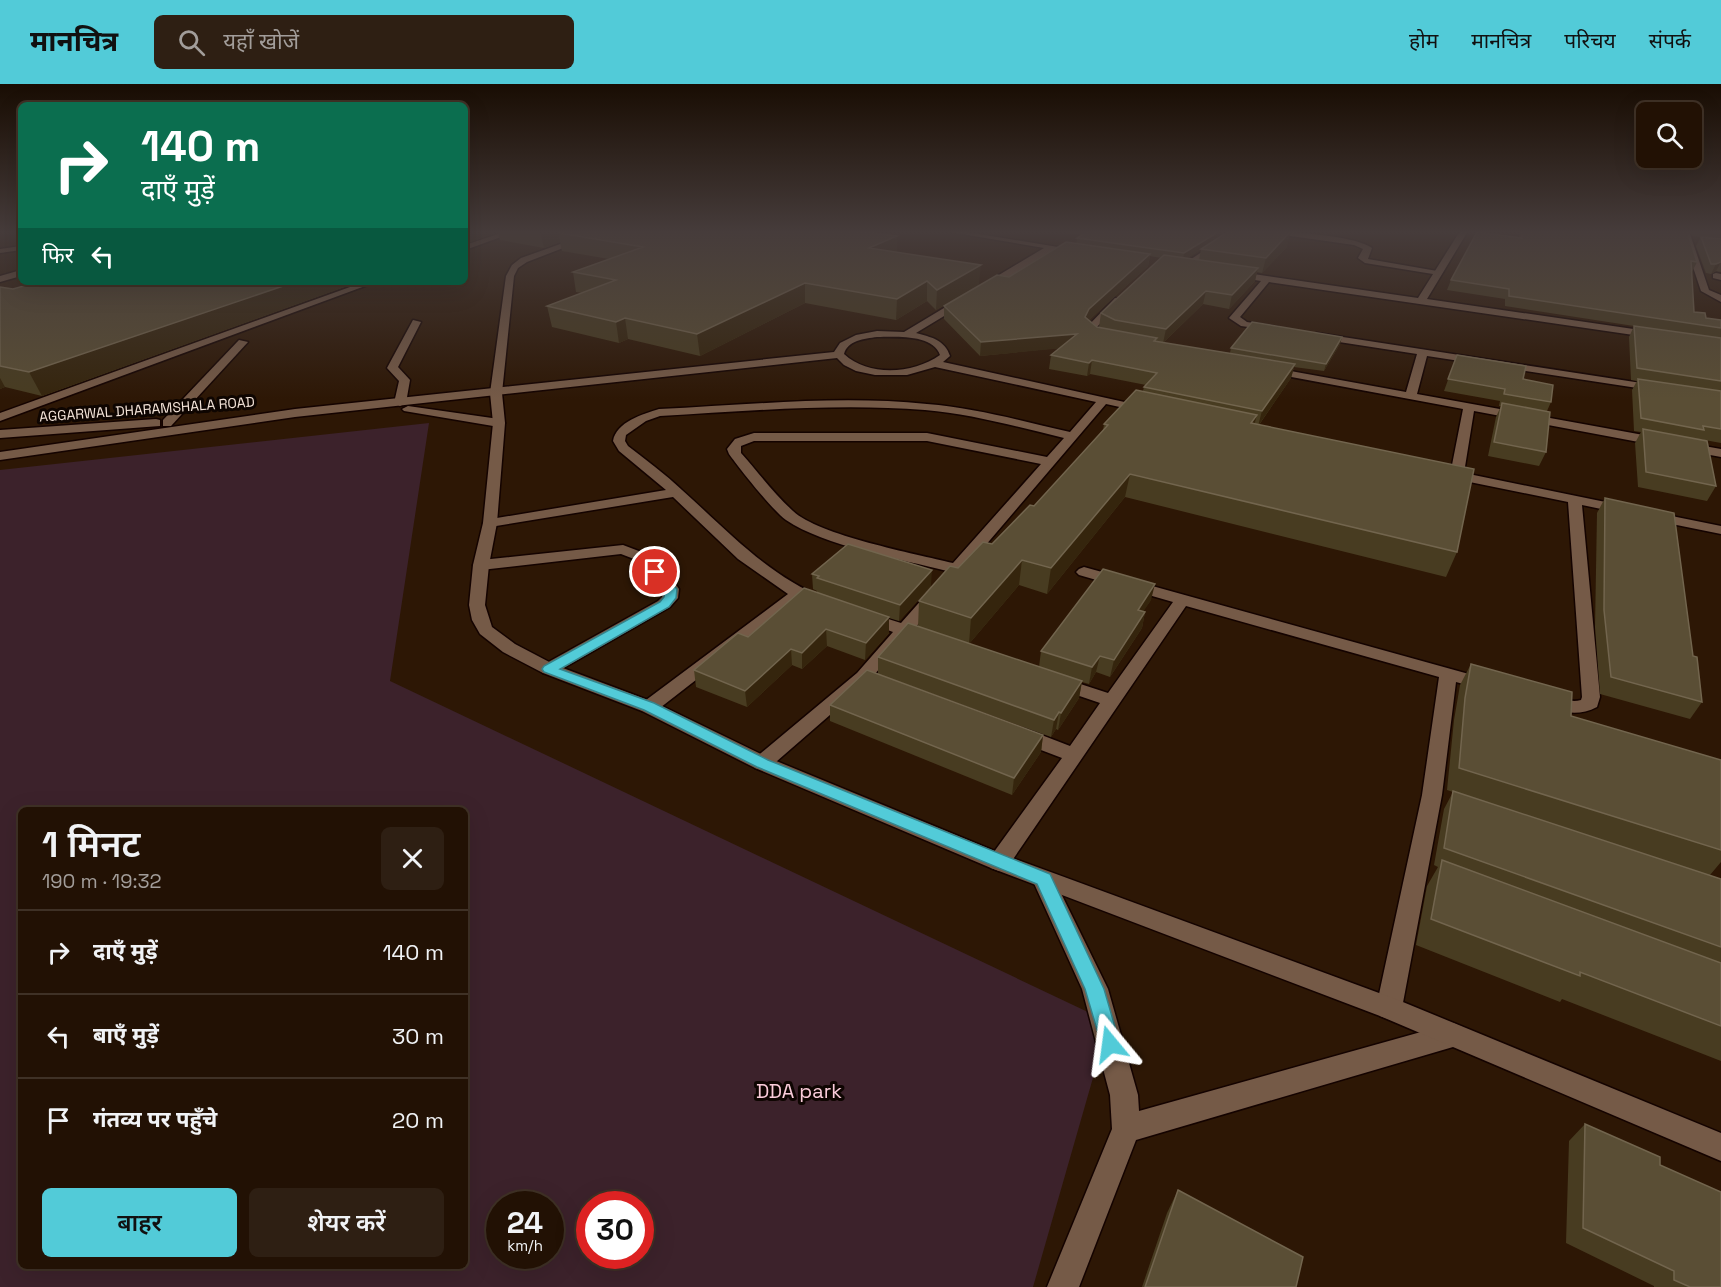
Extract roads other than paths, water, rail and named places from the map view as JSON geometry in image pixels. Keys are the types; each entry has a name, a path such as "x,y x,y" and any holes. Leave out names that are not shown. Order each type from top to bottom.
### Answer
{"street":[{"path":"0,417 358,287"},
{"path":"509,287 496,393 499,423 490,523 481,565 477,605 480,620 486,630 509,648 549,669 649,707 762,763 999,862 1389,1008 1721,1147"},
{"path":"906,335 985,287"},
{"path":"1261,287 1234,318 1255,326 1289,332"},
{"path":"1325,287 1663,337"},
{"path":"1421,301 1430,287"},
{"path":"1704,287 1705,291 1721,299"},
{"path":"1112,339 1100,336 1090,329 1125,294"},
{"path":"400,403 405,381 392,368 416,322"},
{"path":"838,355 844,344 852,340 877,334 906,335 940,345 945,356 938,364"},
{"path":"1311,335 1668,390"},
{"path":"167,423 243,342"},
{"path":"1411,396 1423,352"},
{"path":"0,456 295,413 838,355"},
{"path":"838,355 852,366 882,372 916,370 938,364 1162,413"},
{"path":"1257,368 1721,453"},
{"path":"762,763 863,677 1103,401"},
{"path":"829,605 797,594 757,568 677,492 623,448 619,441 620,434 642,418 671,412 837,403 956,410 1073,436"},
{"path":"1457,475 1469,406"},
{"path":"358,407 411,410 499,423"},
{"name":"AGGARWAL DHARAMSHALA ROAD","path":"0,434 295,413"},
{"path":"957,569 827,535 789,516 735,453 735,443 741,439 754,437 927,437 1052,462"},
{"path":"1436,471 1721,530"},
{"path":"490,523 677,492"},
{"path":"1535,699 1576,709 1590,703 1575,500"},
{"path":"481,565 623,549 639,556 671,589 670,598 664,604 549,669"},
{"path":"1084,572 1503,689"},
{"path":"649,707 797,594"},
{"path":"999,862 1183,599"},
{"path":"850,612 947,645"},
{"path":"1389,1008 1428,875 1432,795 1449,674"},
{"path":"863,677 884,685"},
{"path":"1044,678 1112,701"},
{"path":"1001,727 1074,755"},
{"path":"1432,795 1454,802"},
{"path":"1044,879 1095,989 1124,1095 1126,1129 1063,1287"},
{"path":"1126,1129 1453,1035"}],"park label":[{"name":"DDA park","path":"799,1091"}]}
